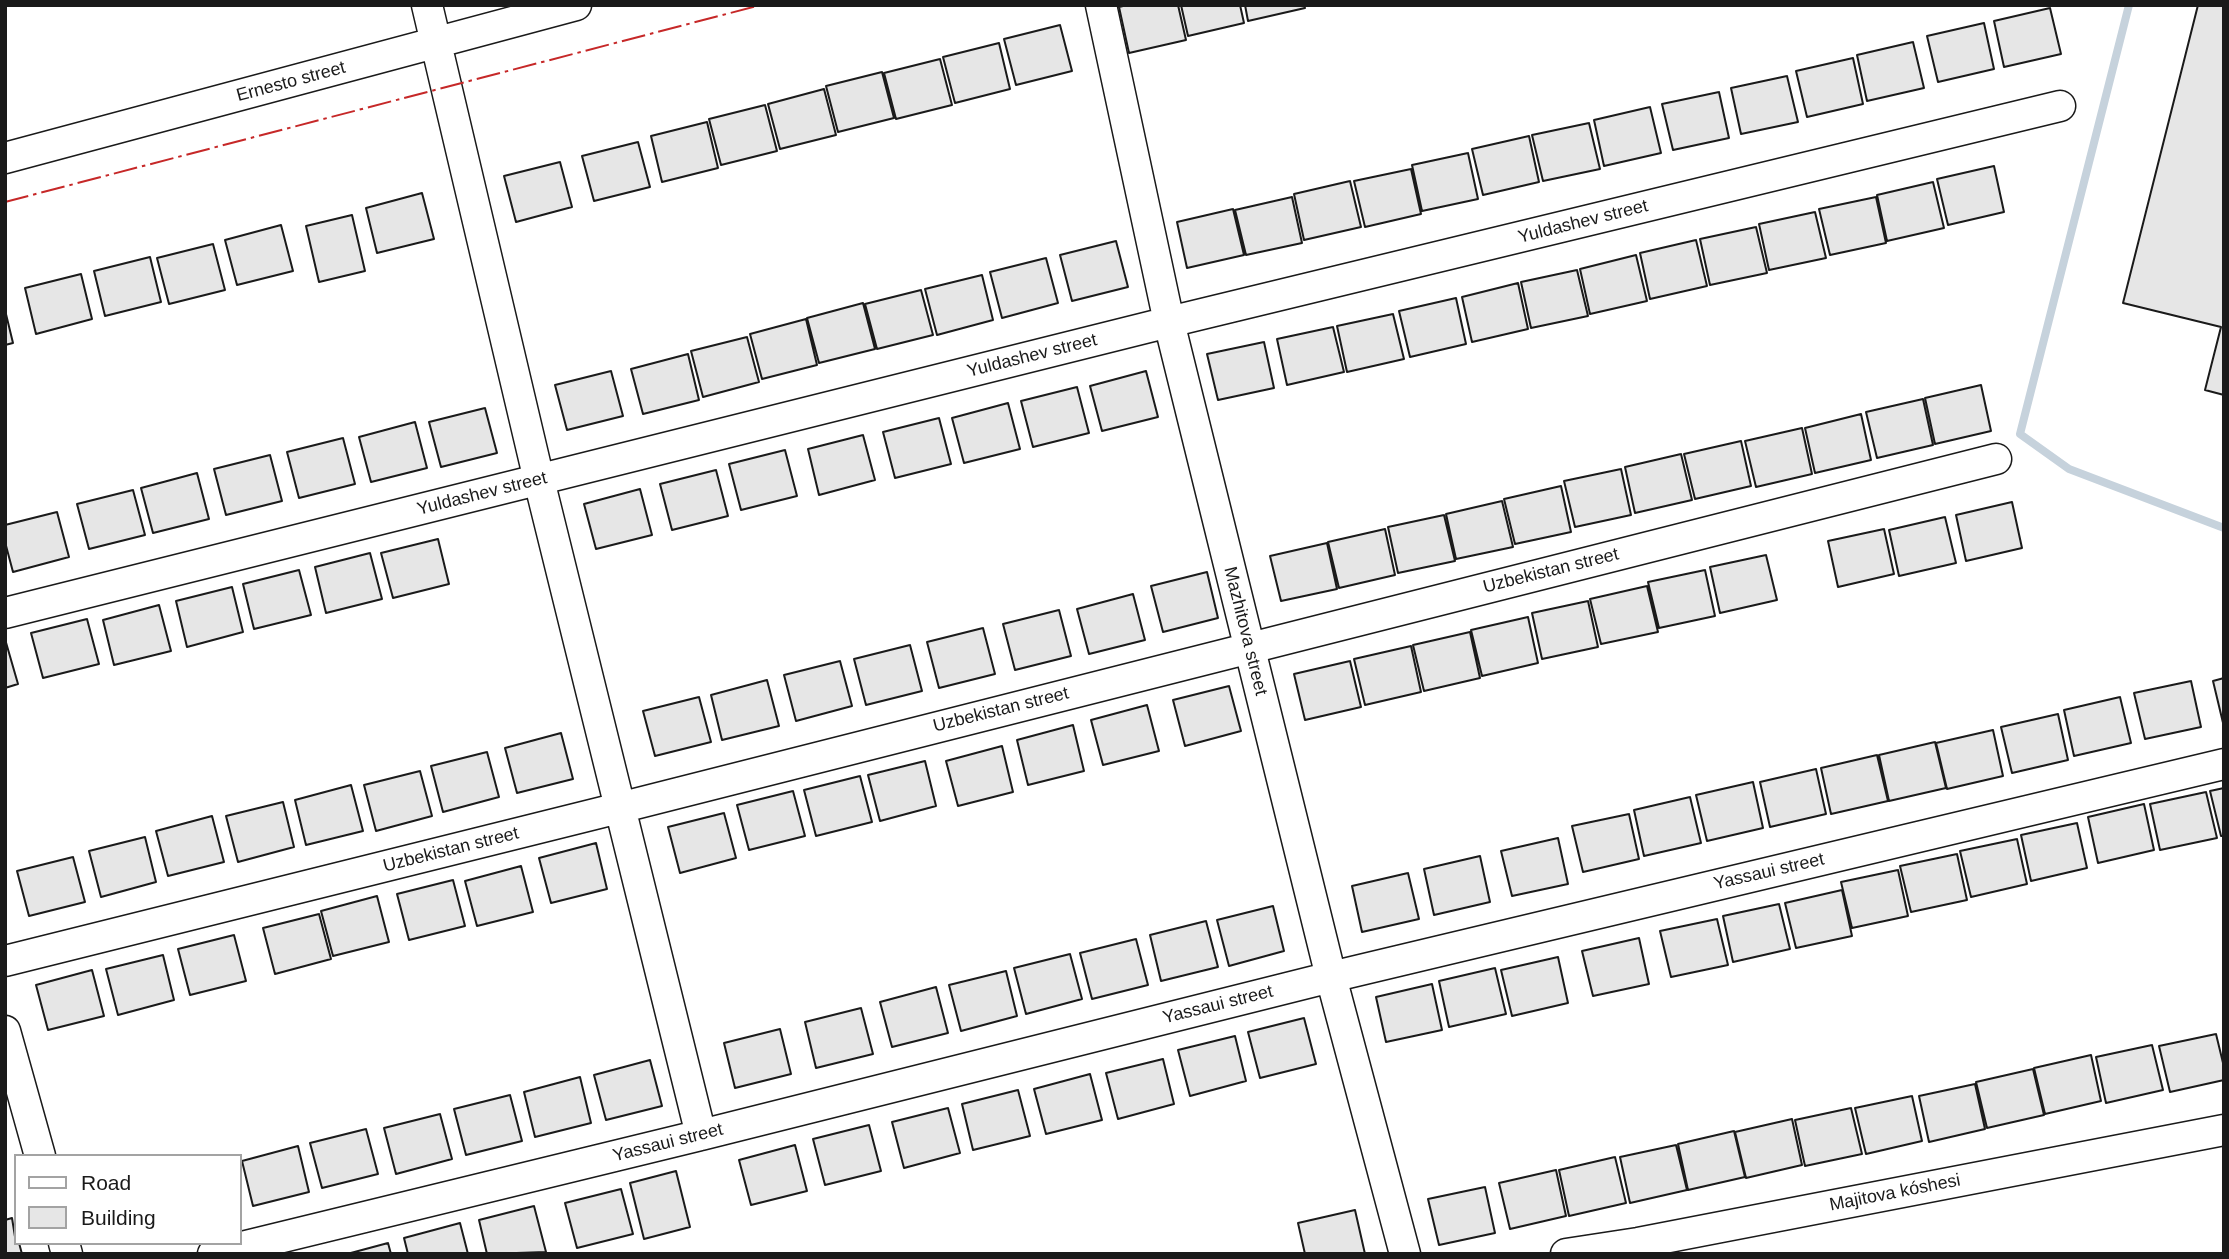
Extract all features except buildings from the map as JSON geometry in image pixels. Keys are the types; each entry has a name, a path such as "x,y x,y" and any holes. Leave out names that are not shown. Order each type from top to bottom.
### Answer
{"street":[{"path":"427,5 539,480 701,1135"},
{"name":"Ernesto street","path":"5,158 576,5"},
{"name":"Mazhitova street","path":"1101,5 1168,322 1331,977 1405,1254"},
{"name":"Yuldashev street","path":"5,613 1168,322 2060,106"},
{"name":"Uzbekistan street","path":"5,961 1996,459"},
{"name":"Yassaui street","path":"213,1254 1331,977 2224,764"},
{"path":"5,1031 39,1154"},
{"name":"Majitova kóshesi","path":"1566,1254 1638,1243 2224,1130"}],"waterway":[{"path":"2129,5 2020,434 2069,469 2224,528"}],"power":[{"path":"5,202 761,5"}]}
